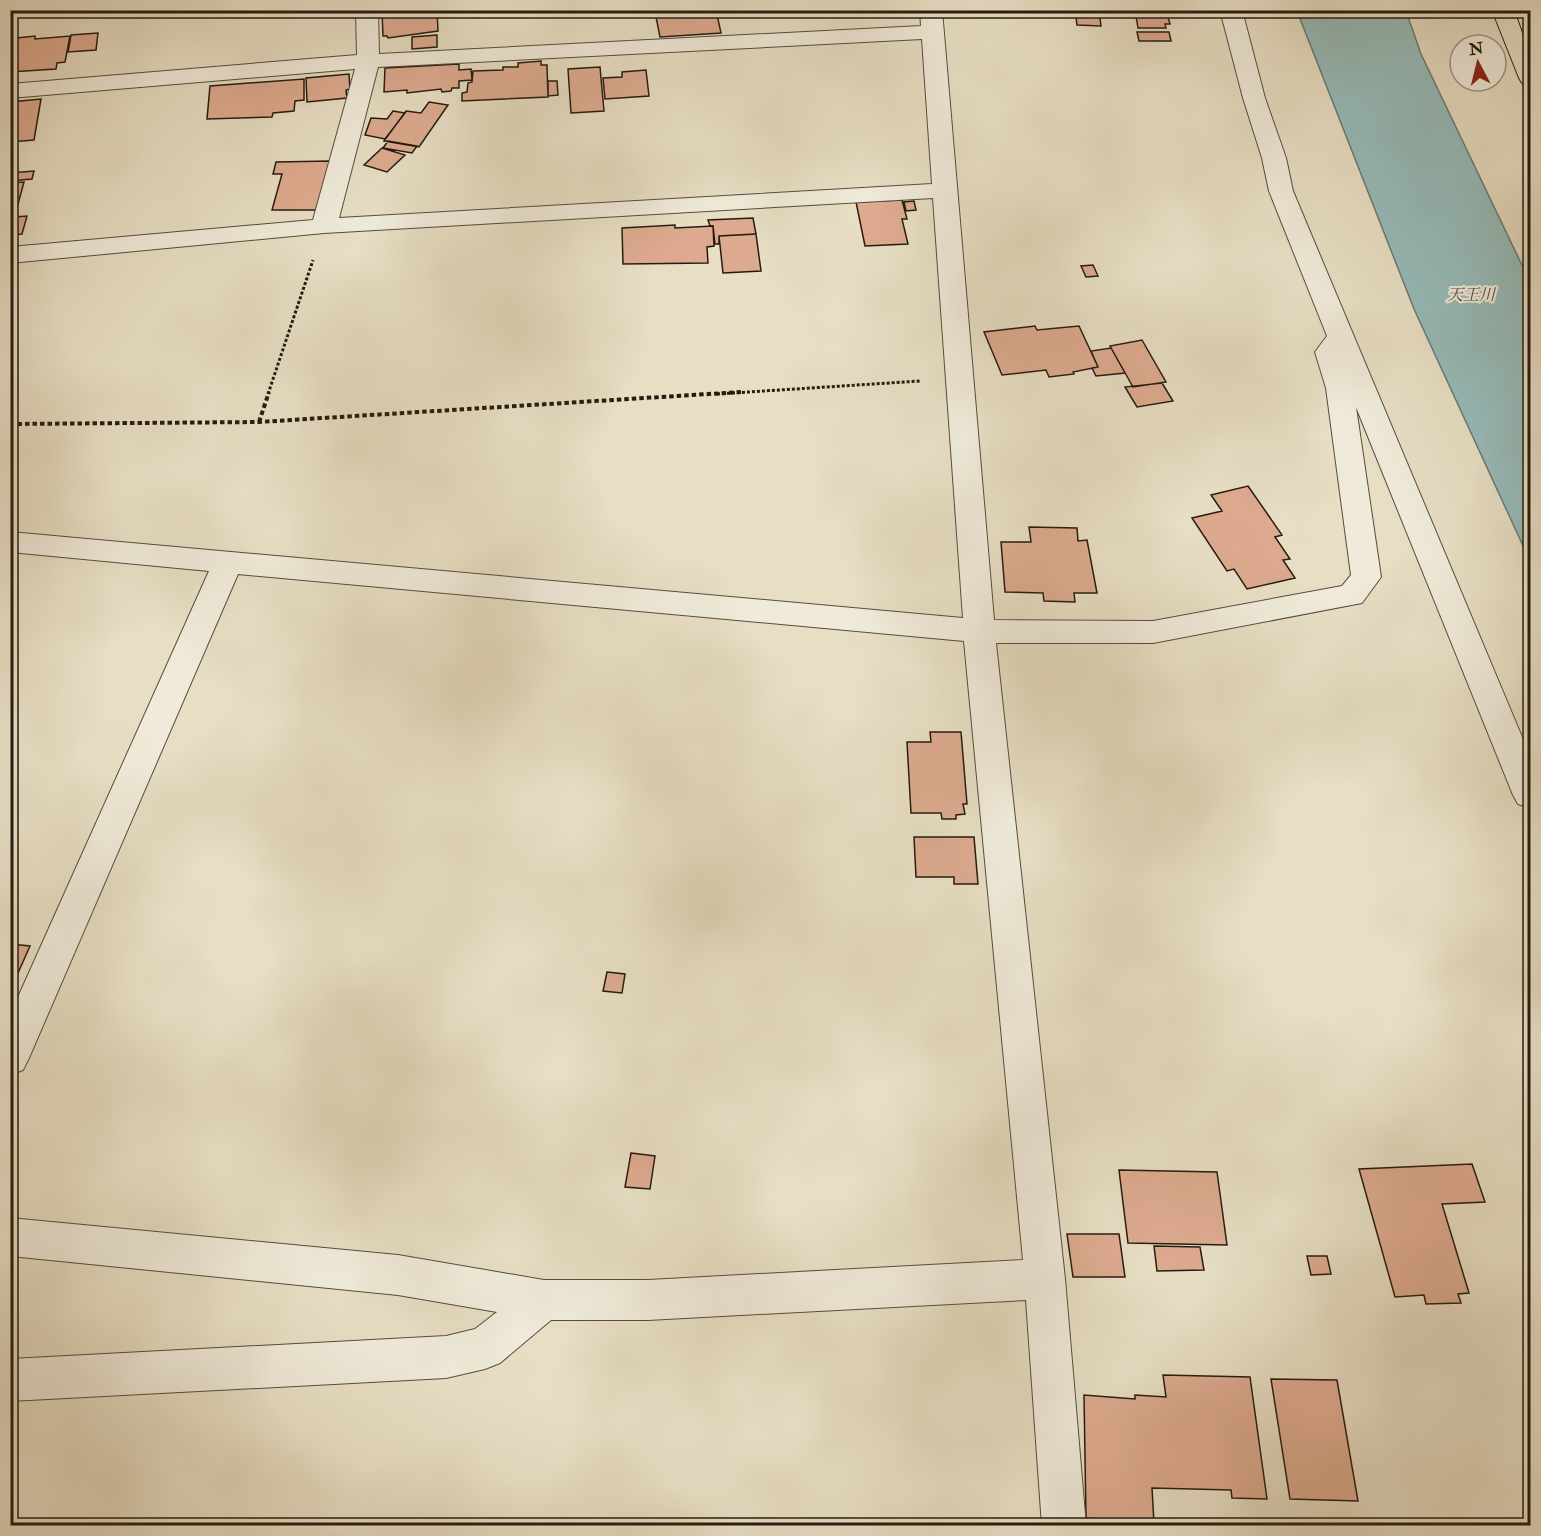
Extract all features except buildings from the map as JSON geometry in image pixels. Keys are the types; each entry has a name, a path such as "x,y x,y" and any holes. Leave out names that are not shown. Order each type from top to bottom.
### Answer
{"main road":[{"path":"1503,10 1530,78"}],"street":[{"path":"324,226 368,61 367,10"},
{"path":"1231,10 1281,191 1530,795"},
{"path":"10,91 368,61 932,21 979,631 1045,1279 1064,1526"},
{"path":"10,255 324,226 946,190"},
{"path":"10,542 979,631 1153,632 1351,594 1366,577 1340,388 1328,352 1342,336"},
{"path":"10,1058 228,561"},
{"path":"10,1237 398,1275 544,1300 648,1300 1045,1279"},
{"path":"10,1380 446,1357 485,1348 544,1300"}],"path":[{"path":"259,422 324,226"},
{"path":"10,424 259,422 960,379"}],"water":[{"name":"天王川","path":"1297,11 1406,11 1421,54 1530,282 1530,561 1414,309"}]}
